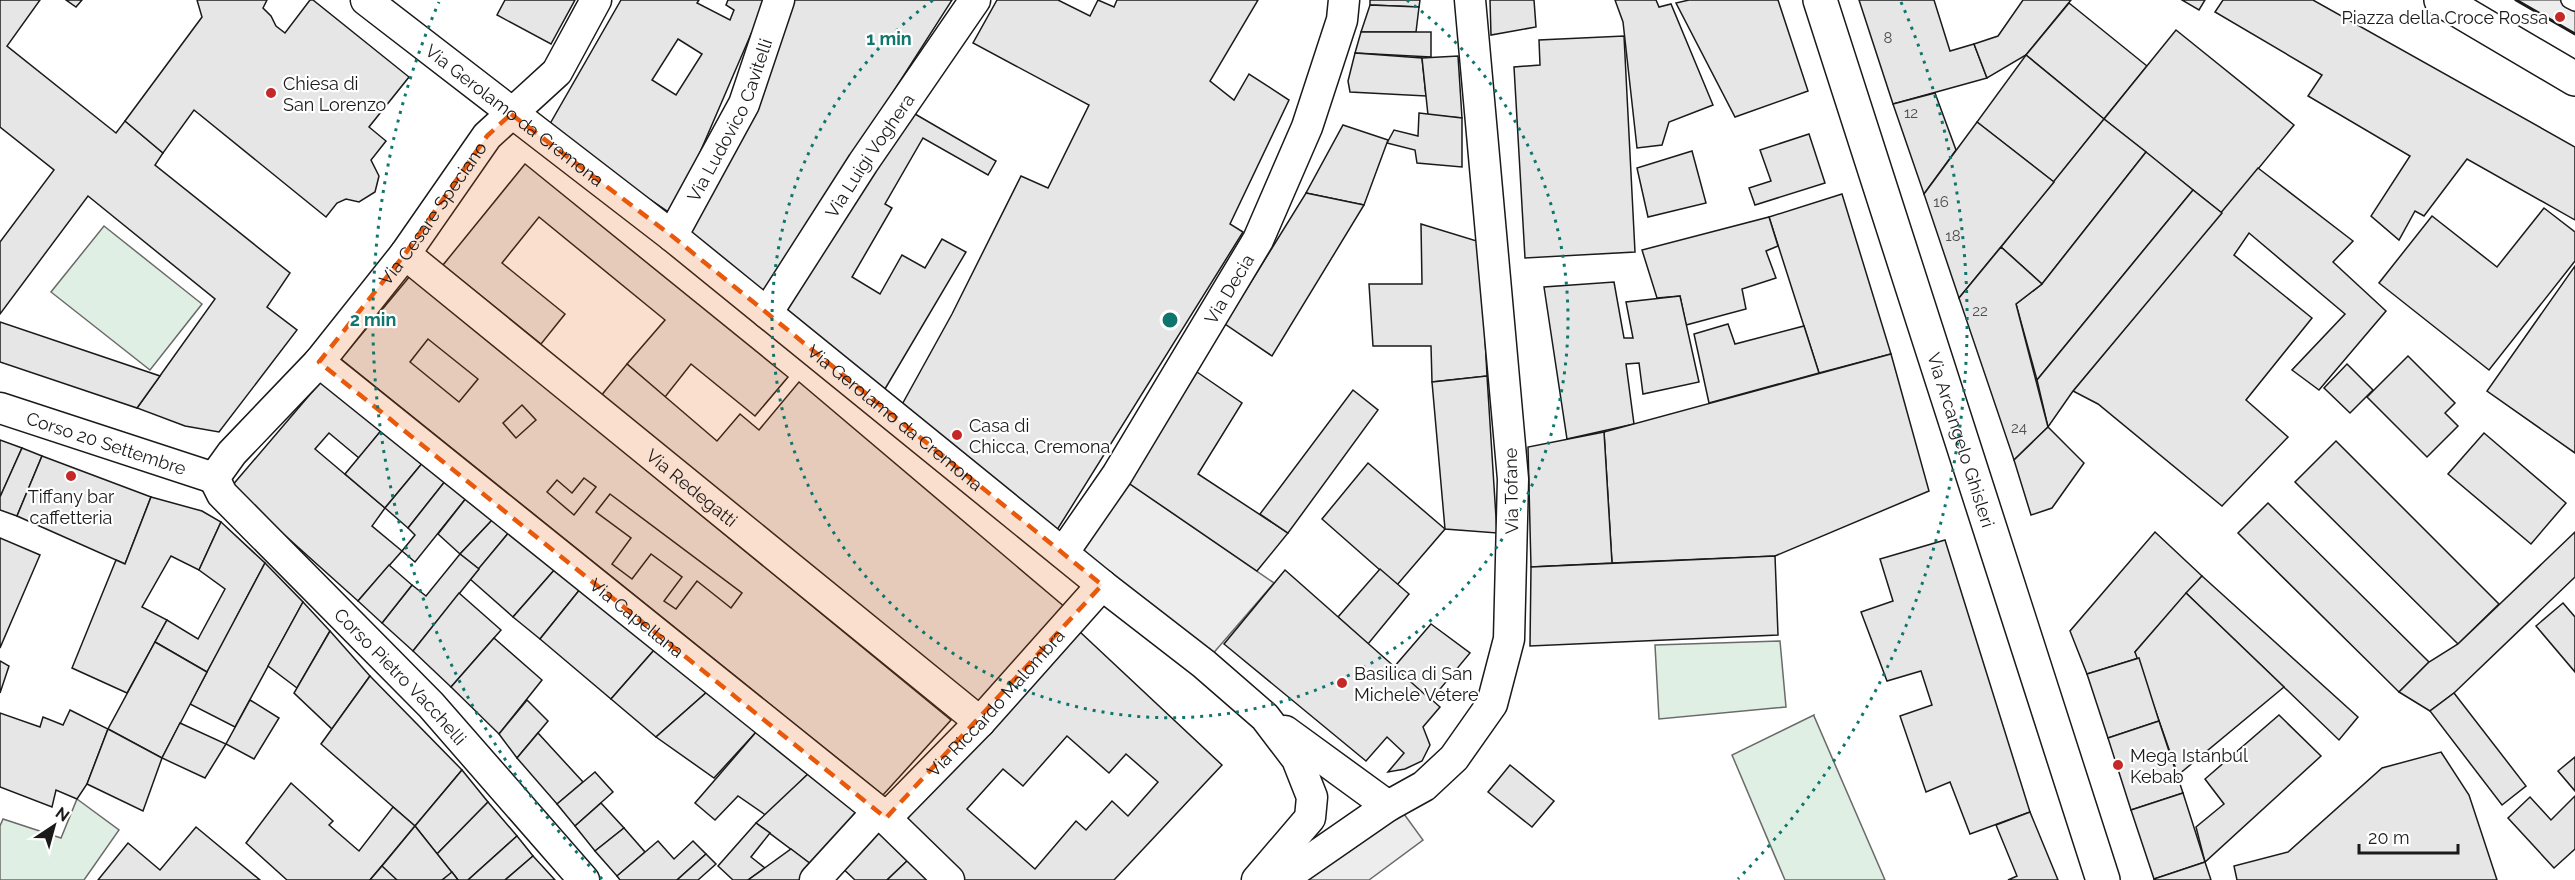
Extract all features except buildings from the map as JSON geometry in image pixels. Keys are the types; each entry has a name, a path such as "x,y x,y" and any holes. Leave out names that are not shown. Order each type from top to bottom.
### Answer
{"main road":[{"name":"Via Arcangelo Ghisleri","path":"1820,0 2103,880"},
{"path":"2441,0 2575,79"}],"street":[{"name":"Via Gerolamo da Cremona","path":"366,0 672,236 1102,585 1204,664 1266,717 1297,759 1312,797 1310,818 1257,880"},
{"name":"Via Cesare Speciano","path":"214,478 232,453 319,362 405,254 487,136 558,72 596,0"},
{"name":"Via Ludovico Cavitelli","path":"672,236 744,104 779,0"},
{"name":"Via Luigi Voghera","path":"767,313 863,163 975,0"},
{"name":"Via Decia","path":"1063,553 1117,476 1258,240 1307,127 1342,20 1344,0"},
{"name":"Via Tofane","path":"1281,880 1388,806 1424,786 1454,758 1492,704 1509,639 1513,479 1470,0"},
{"name":"Via Redegatti","path":"405,254 980,722"},
{"name":"Via Capellana","path":"319,362 882,814 949,880"},
{"name":"Corso 20 Settembre","path":"0,408 214,478"},
{"name":"Corso Pietro Vacchelli","path":"214,478 222,494 431,705 584,880"},
{"name":"Via Riccardo Malombra","path":"815,880 980,722 1102,585"},
{"path":"1266,717 1388,806"}],"lane":[{"path":"2570,0 2575,3"}],"highlighted area":[{"path":"511,114 672,236 1102,585 886,818 319,362 405,254 487,136"}],"green space":[{"path":"104,226 202,304 150,370 51,292"},
{"path":"1780,641 1786,707 1659,719 1655,645"},
{"path":"1814,715 1885,880 1785,880 1732,755"},
{"path":"77,799 119,830 84,880 0,880 0,826 3,819 61,838"}],"shaded area":[{"name":"Piazza della Croce Rossa","path":"2516,0 2575,0 2575,34"},
{"path":"1117,475 1274,583 1204,664 1063,553"},
{"path":"1396,803 1423,840 1369,880 1294,880"}],"wall":[{"path":"2516,0 2575,34"}],"place":[{"name":"Piazza della Croce Rossa","path":"2560,17"},
{"name":"Chiesa di San Lorenzo","path":"271,93"},
{"name":"Casa di Chicca, Cremona","path":"957,435"},
{"name":"Tiffany bar caffetteria","path":"71,476"},
{"name":"Basilica di San Michele Vetere","path":"1342,683"},
{"name":"Mega Istanbul Kebab","path":"2118,765"}]}
